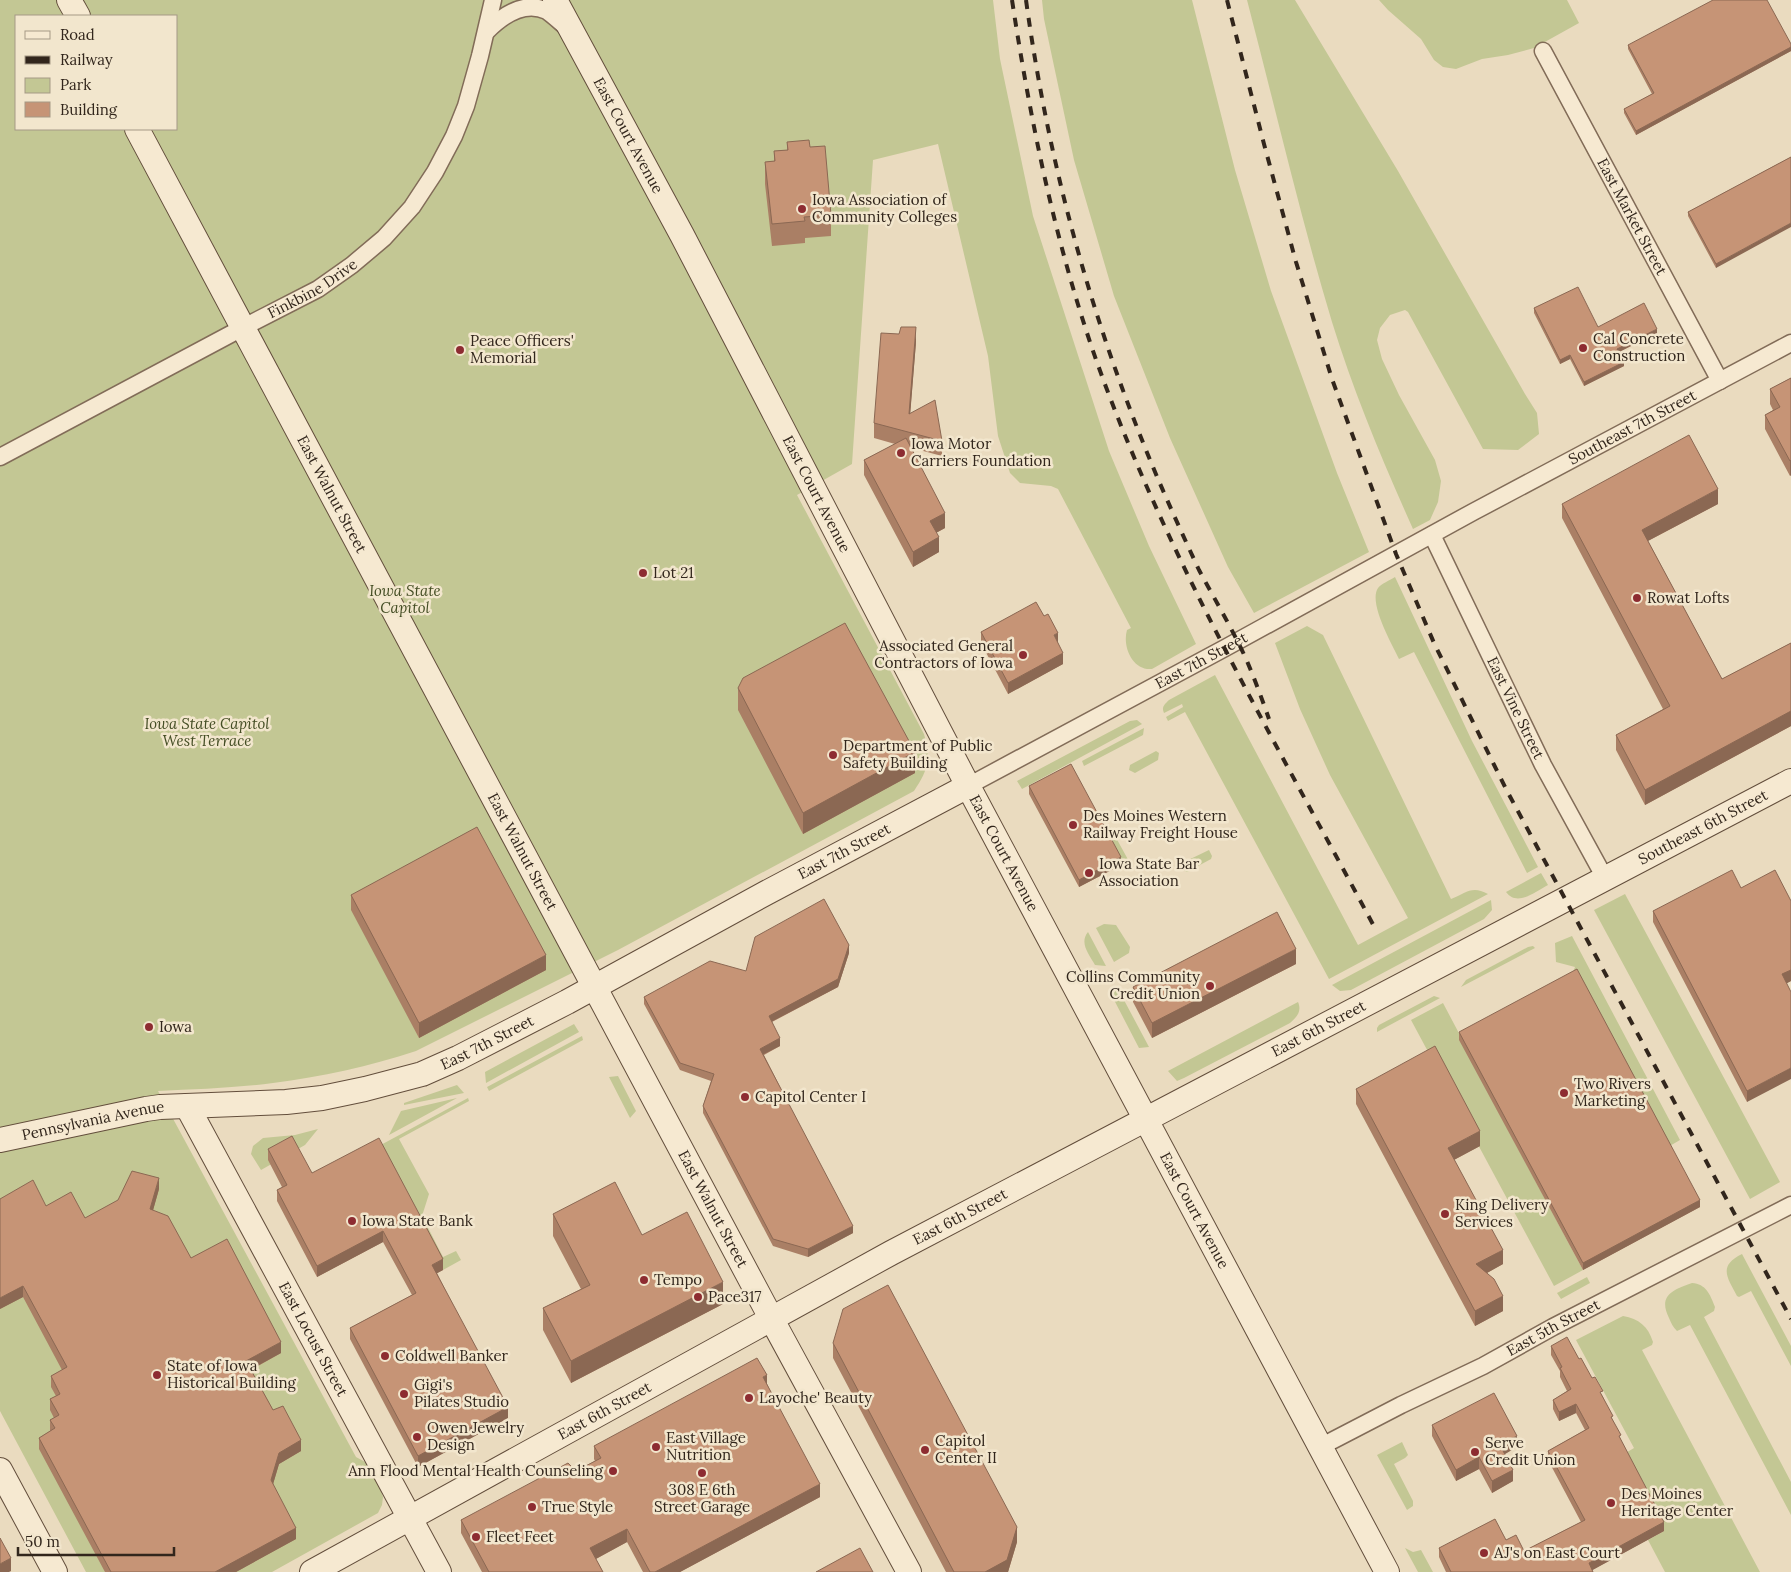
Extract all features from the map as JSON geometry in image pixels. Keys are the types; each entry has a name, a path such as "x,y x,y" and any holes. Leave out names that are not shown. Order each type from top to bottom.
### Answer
{"street":[{"path":"69,0 77,15"},
{"name":"Finkbine Drive","path":"0,457 318,289 352,266 384,238 412,207 435,172 454,136 466,106 487,31 493,0"},
{"name":"East Court Avenue","path":"555,0 682,235 968,786 1387,1572"},
{"path":"487,31 499,19 510,12 521,7 535,7 546,10 572,32"},
{"name":"East Market Street","path":"1543,52 1720,381"},
{"name":"East Walnut Street","path":"139,130 771,1318 909,1572"},
{"name":"Southeast 7th Street","path":"1473,512 1791,343"},
{"name":"East 7th Street","path":"187,1106 286,1102 322,1098 422,1074 458,1058 1217,653 1473,512"},
{"name":"East Vine Street","path":"1432,535 1543,765 1611,877"},
{"name":"Southeast 6th Street","path":"1611,877 1791,781"},
{"name":"East 6th Street","path":"312,1572 771,1318 1611,877"},
{"name":"Pennsylvania Avenue","path":"0,1140 146,1109 187,1106"},
{"name":"East Locust Street","path":"187,1106 439,1572"},
{"name":"East 5th Street","path":"1320,1447 1401,1405 1483,1366 1561,1323 1789,1206"},
{"path":"0,1470 55,1572"}],"green space":[{"name":"Iowa State Capitol","path":"0,0 993,0 1000,59 1033,216 1109,451 1149,546 1196,644 1152,669 1145,669 1134,662 1130,657 1126,644 1127,630 1131,628 1058,489 1051,486 1020,483 1010,473 998,436 988,356 938,144 873,160 852,464 797,495 924,734 928,758 922,777 914,791 618,950 416,1051 345,1070 291,1081 158,1091 356,1457 367,1463 380,1488 383,1497 382,1505 378,1513 272,1572 86,1572 0,1411"},
{"path":"1042,0 1192,0 1235,170 1271,291 1337,473 1369,552 1254,613 1228,567 1170,438 1114,296 1074,160 1044,19"},
{"path":"1247,0 1295,0 1398,171 1537,413 1539,434 1518,450 1483,449 1408,312 1405,310 1390,315 1380,328 1377,340 1382,359 1399,395 1435,460 1441,481 1438,502 1430,520 1413,529 1370,427 1332,322 1298,202"},
{"path":"1379,0 1567,0 1579,23 1534,48 1482,59 1456,69 1443,67 1434,60 1421,39"},
{"path":"1395,577 1472,741 1538,867 1527,873 1414,652 1399,659 1387,634 1378,613 1376,595 1379,587"},
{"path":"1307,626 1323,635 1451,899 1473,890 1488,894 1329,979 1185,712 1168,721 1166,717 1183,707 1182,704 1164,713 1163,709 1169,700 1215,675 1358,945 1408,918 1330,775 1300,709 1275,643"},
{"path":"1137,720 1142,724 1022,789 1017,781 1130,721"},
{"path":"1144,728 1143,735 1084,766 1082,761"},
{"path":"1156,751 1159,753 1158,760 1135,773 1129,770 1130,765"},
{"path":"1109,825 1131,865 1127,867 1124,863 1121,865 1102,829"},
{"path":"1209,850 1212,856 1211,859 1187,872 1182,869 1182,863"},
{"path":"1541,873 1548,885 1532,894 1526,897 1515,898 1506,892"},
{"path":"1625,894 1780,1182 1750,1199 1594,910"},
{"path":"1491,900 1492,910 1484,919 1351,990 1340,991 1332,985"},
{"path":"1104,924 1116,925 1130,947 1129,953 1114,962 1096,928"},
{"path":"1088,932 1106,966 1095,965 1088,953 1084,940"},
{"path":"1572,936 1680,1140 1668,1147 1570,980 1575,967 1556,962 1555,943"},
{"path":"1533,946 1535,948 1461,987 1466,980"},
{"path":"1117,987 1149,1047 1139,1048 1112,996"},
{"path":"1434,996 1440,998 1377,1032 1379,1025"},
{"path":"1298,1002 1298,1014 1290,1023 1177,1081 1168,1071"},
{"path":"1443,1003 1462,1039 1460,1040 1583,1270 1554,1286 1411,1020"},
{"path":"574,1024 579,1032 486,1083 485,1072"},
{"path":"582,1036 583,1040 489,1091 487,1087"},
{"path":"618,1076 636,1111 630,1118 609,1077"},
{"path":"457,1085 464,1093 404,1105 404,1103"},
{"path":"457,1098 389,1135 401,1111"},
{"path":"468,1098 469,1101 399,1139 429,1194 422,1216 443,1257 456,1251 461,1260 443,1270 377,1147"},
{"path":"318,1129 305,1145 261,1170 251,1154 253,1146 263,1138 295,1135"},
{"path":"1742,1254 1791,1346 1791,1366 1751,1291 1739,1297 1730,1283 1727,1268 1734,1258"},
{"path":"1587,1277 1590,1283 1561,1299 1557,1293"},
{"path":"1692,1283 1701,1285 1707,1290 1711,1298 1715,1307 1714,1311 1704,1317 1791,1482 1791,1515 1690,1325 1677,1331 1670,1320 1666,1310 1666,1299 1673,1291"},
{"path":"1623,1316 1638,1321 1646,1328 1653,1342 1652,1345 1642,1350 1760,1572 1665,1572 1648,1540 1664,1531 1624,1454 1634,1448 1576,1340"},
{"path":"1402,1442 1408,1455 1394,1464 1413,1501 1413,1506 1407,1510 1377,1455"},
{"path":"1405,1548 1413,1552 1421,1550 1433,1572 1418,1572"}],"building":[{"path":"1713,0 1767,0 1791,47 1636,131 1624,109 1654,93 1628,45"},
{"name":"Iowa Association of Community Colleges","path":"809,140 810,147 825,146 831,215 804,217 805,221 772,224 765,162 775,161 774,151 788,150 787,142"},
{"path":"1791,157 1791,223 1716,264 1688,212"},
{"name":"Cal Concrete Construction","path":"1578,287 1598,327 1644,303 1657,329 1617,349 1624,362 1584,382 1570,355 1560,360 1534,308"},
{"path":"901,327 916,327 909,414 935,400 942,441 874,423 881,333 899,334"},
{"path":"1791,378 1790,461 1765,415 1780,407 1770,389"},
{"name":"Rowat Lofts","path":"1689,435 1718,489 1642,530 1722,679 1791,643 1791,711 1645,790 1616,735 1670,706 1562,504"},
{"path":"906,438 945,513 930,521 939,537 913,552 864,460"},
{"name":"Associated General Contractors of Iowa","path":"1036,602 1044,616 1048,614 1058,633 1054,635 1063,653 1008,683 981,632"},
{"name":"Department of Public Safety Building","path":"845,623 915,752 803,813 738,688 743,678"},
{"name":"Des Moines Western Railway Freight House","path":"1071,764 1121,857 1079,880 1029,786"},
{"path":"477,827 546,955 419,1023 351,895"},
{"path":"1732,870 1741,888 1775,870 1791,901 1791,970 1782,974 1791,992 1791,1068 1747,1091 1653,911"},
{"name":"Capitol Center I","path":"824,899 849,945 838,979 769,1016 780,1038 760,1049 853,1226 808,1249 773,1239 703,1106 714,1074 680,1063 644,997 710,961 746,971 755,937"},
{"name":"Collins Community Credit Union","path":"1277,912 1296,949 1152,1023 1133,987"},
{"name":"Two Rivers Marketing","path":"1577,969 1700,1200 1583,1263 1459,1032"},
{"name":"King Delivery Services","path":"1435,1046 1480,1131 1448,1148 1503,1250 1476,1264 1494,1279 1503,1296 1475,1311 1356,1089"},
{"path":"292,1136 312,1173 379,1138 443,1259 432,1265 508,1407 418,1456 350,1328 416,1293 383,1231 317,1266 277,1190 287,1185 268,1149"},
{"name":"State of Iowa Historical Building","path":"132,1171 159,1178 150,1209 168,1216 191,1258 227,1239 281,1342 246,1361 273,1410 283,1406 301,1440 279,1453 271,1480 296,1528 215,1572 111,1572 39,1438 55,1428 50,1420 59,1415 50,1399 60,1394 51,1376 67,1367 23,1286 0,1298 0,1199 33,1180 46,1206 71,1192 85,1218 118,1200"},
{"name":"Tempo","path":"615,1182 642,1235 687,1212 723,1282 571,1361 543,1308 590,1285 553,1214"},
{"name":"Capitol Center II","path":"888,1285 1017,1527 1007,1560 985,1572 954,1572 833,1343 843,1309"},
{"path":"1567,1337 1579,1359 1581,1358 1592,1378 1595,1377 1603,1391 1600,1392 1613,1416 1611,1417 1621,1435 1619,1436 1664,1522 1589,1563 1593,1572 1451,1572 1439,1548 1495,1519 1506,1540 1516,1535 1524,1551 1585,1520 1548,1451 1589,1428 1576,1404 1559,1412 1553,1400 1571,1389 1551,1346"},
{"name":"308 E 6th Street Garage","path":"757,1358 767,1375 763,1377 820,1484 655,1572 650,1572 627,1529 590,1548 603,1572 489,1572 461,1520 568,1463 576,1471 601,1458 594,1446"},
{"name":"Serve Credit Union","path":"1494,1393 1517,1436 1500,1445 1513,1470 1492,1481 1479,1457 1456,1470 1432,1425"},
{"path":"0,1538 11,1558 0,1564"},
{"path":"860,1548 873,1572 816,1572"}],"railway":[{"path":"1012,0 1038,147 1049,196 1074,292 1106,387 1134,457 1198,595 1232,663 1376,930"},
{"path":"1026,0 1047,123 1060,184 1093,303 1134,420 1163,490 1199,570 1247,661 1269,719"},
{"path":"1227,0 1296,262 1332,379 1396,554 1434,643 1506,789 1791,1319"}],"place":[{"name":"Iowa Association of Community Colleges","path":"802,209"},
{"name":"Cal Concrete Construction","path":"1583,348"},
{"name":"Peace Officers' Memorial","path":"460,350"},
{"name":"Iowa Motor Carriers Foundation","path":"901,453"},
{"name":"Lot 21","path":"643,573"},
{"name":"Rowat Lofts","path":"1637,598"},
{"name":"Associated General Contractors of Iowa","path":"1023,655"},
{"name":"Department of Public Safety Building","path":"833,755"},
{"name":"Des Moines Western Railway Freight House","path":"1073,825"},
{"name":"Iowa State Bar Association","path":"1089,873"},
{"name":"Collins Community Credit Union","path":"1210,986"},
{"name":"Iowa","path":"149,1027"},
{"name":"Two Rivers Marketing","path":"1564,1093"},
{"name":"Capitol Center I","path":"745,1097"},
{"name":"King Delivery Services","path":"1445,1214"},
{"name":"Iowa State Bank","path":"352,1221"},
{"name":"Tempo","path":"644,1280"},
{"name":"Pace317","path":"698,1297"},
{"name":"Coldwell Banker","path":"385,1356"},
{"name":"State of Iowa Historical Building","path":"157,1375"},
{"name":"Gigi's Pilates Studio","path":"404,1394"},
{"name":"Layoche' Beauty","path":"749,1398"},
{"name":"Owen Jewelry Design","path":"417,1437"},
{"name":"East Village Nutrition","path":"656,1447"},
{"name":"Capitol Center II","path":"925,1450"},
{"name":"Serve Credit Union","path":"1475,1452"},
{"name":"Ann Flood Mental Health Counseling","path":"613,1471"},
{"name":"308 E 6th Street Garage","path":"702,1473"},
{"name":"Des Moines Heritage Center","path":"1611,1503"},
{"name":"True Style","path":"532,1507"},
{"name":"Fleet Feet","path":"476,1537"},
{"name":"AJ's on East Court","path":"1484,1553"}],"park label":[{"name":"Iowa State Capitol West Terrace","path":"207,732"}]}
